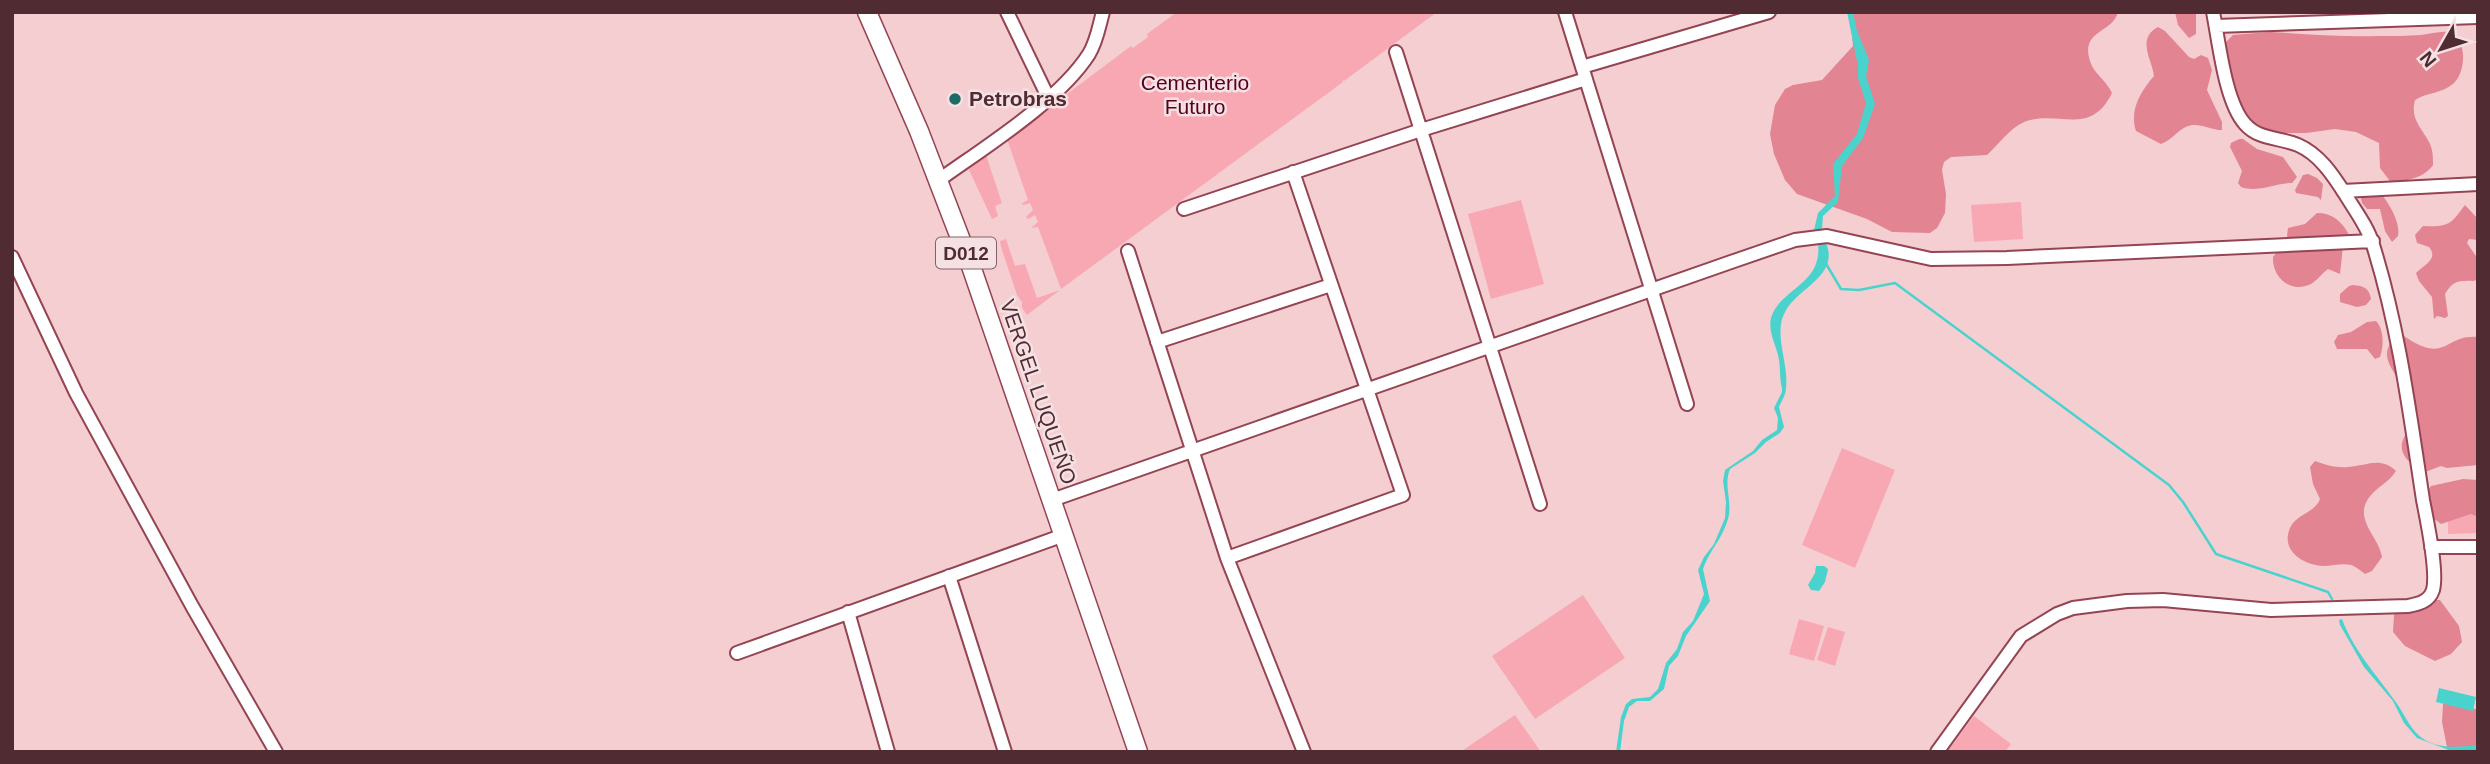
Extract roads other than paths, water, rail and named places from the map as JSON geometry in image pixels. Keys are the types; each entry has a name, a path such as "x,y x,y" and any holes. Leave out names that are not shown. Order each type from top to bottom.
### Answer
{"main road":[{"name":"VERGEL LUQUEÑO","path":"867,12 939,180 1138,752"}],"street":[{"path":"1007,12 1049,99"},
{"path":"939,180 1049,99 1088,55 1095,42 1103,12"},
{"path":"1565,12 1687,404"},
{"path":"1184,209 1769,12"},
{"path":"1937,752 2021,636 2057,614 2073,608 2151,600 2271,610 2407,606 2422,603 2432,592 2434,584 2431,547 2399,347 2372,241 2343,191 2318,157 2291,142 2264,138 2244,124 2236,113 2213,12"},
{"path":"2216,26 2478,17"},
{"path":"1396,52 1540,504"},
{"path":"1227,558 1403,495 1293,172"},
{"path":"2343,191 2478,184"},
{"path":"1052,500 1782,245 1812,237 1842,238 1931,259 2007,258 2372,241"},
{"path":"1128,251 1227,558 1304,752"},
{"path":"12,257 76,393 192,606 276,752"},
{"path":"1157,342 1332,285"},
{"path":"737,653 1064,535"},
{"path":"2431,547 2478,547"},
{"path":"949,576 1005,752"},
{"path":"848,612 888,752"}],"water":[{"path":"1847,12 1853,12 1857,31 1869,60 1866,76 1875,104 1863,138 1842,166 1838,202 1823,216 1822,229 1814,230 1818,213 1835,196 1833,164 1857,134 1866,103 1858,78"},
{"path":"1818,243 1826,243 1829,254 1827,264 1815,281 1791,303 1782,321 1781,339 1786,378 1785,393 1779,407 1784,427 1755,453 1730,469 1727,482 1728,519 1703,569 1710,601 1686,636 1678,656 1669,666 1664,689 1650,701 1637,701 1629,707 1624,721 1620,752 1616,752 1621,717 1626,704 1632,699 1650,697 1658,689 1666,663 1677,649 1683,632 1693,621 1704,594 1698,570 1714,544 1725,518 1725,470 1777,430 1778,418 1774,408 1782,388 1779,359 1771,332 1771,318 1776,308 1814,268 1818,257"},
{"path":"1816,566 1828,569 1825,582 1819,591 1811,590 1808,585"},
{"path":"2342,619 2359,652 2420,736 2438,745 2478,745 2478,749 2449,750 2417,738 2404,723 2393,701 2364,667 2340,625 2339,620"},
{"path":"2439,688 2476,697 2473,711 2436,702"}],"waterway":[{"path":"1825,262 1841,289 1859,290 1895,283 2169,485 2216,554 2328,592 2332,599"}],"place":[{"name":"Petrobras","path":"955,99"}],"park label":[{"name":"Cementerio Futuro","path":"1195,95"}]}
